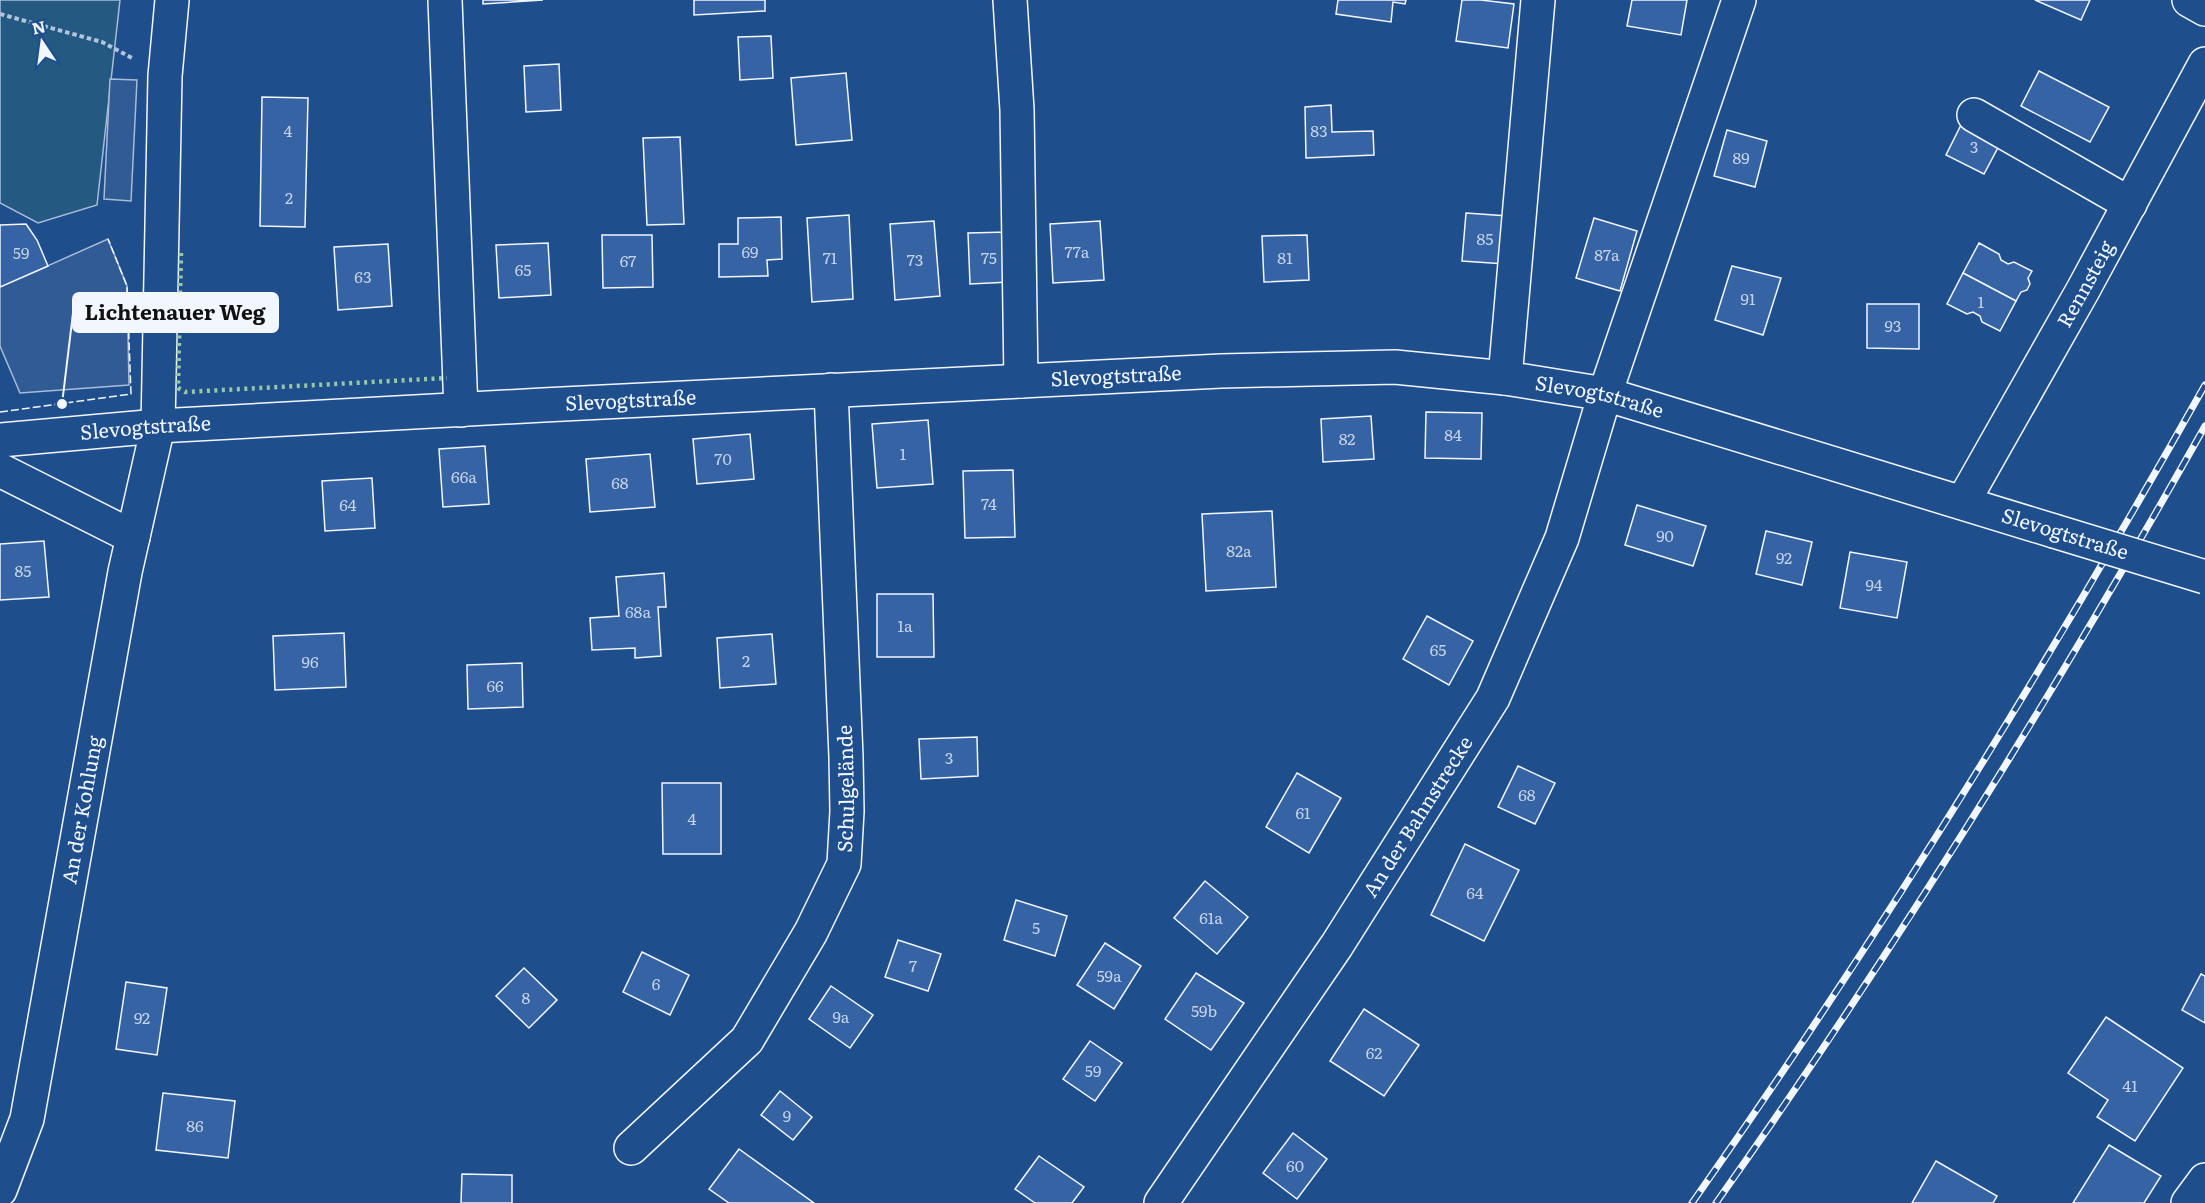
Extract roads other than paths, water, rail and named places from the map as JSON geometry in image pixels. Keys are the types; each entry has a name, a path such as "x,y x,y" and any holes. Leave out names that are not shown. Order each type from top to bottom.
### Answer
{"street":[{"name":"An der Kohlung","path":"0,1190 27,1119 125,572 158,426 165,76 172,0"},
{"path":"445,0 461,410"},
{"path":"1010,0 1017,110 1021,381"},
{"path":"1505,378 1538,0"},
{"name":"An der Bahnstrecke","path":"1161,1203 1337,945 1493,698 1562,538 1605,394 1739,0"},
{"path":"2189,0 2205,9"},
{"name":"Rennsteig","path":"1963,502 2083,290 2205,64"},
{"path":"1974,115 2130,204"},
{"name":"Slevogtstraße","path":"0,440 158,426 831,390 1221,371 1395,367 1505,378 1605,394 2205,577"},
{"name":"Schulgelände","path":"631,1148 747,1040 811,932 844,864 847,811 846,757 831,390"},
{"path":"0,470 133,537"},
{"path":"2188,1203 2205,1180"}],"railway":[{"path":"1692,1203 1828,1003 1959,800 2084,594 2205,385"},
{"path":"1716,1203 1846,1014 1971,821 2090,625 2205,426"}],"place":[{"name":"Lichtenauer Weg","path":"62,404"}]}
